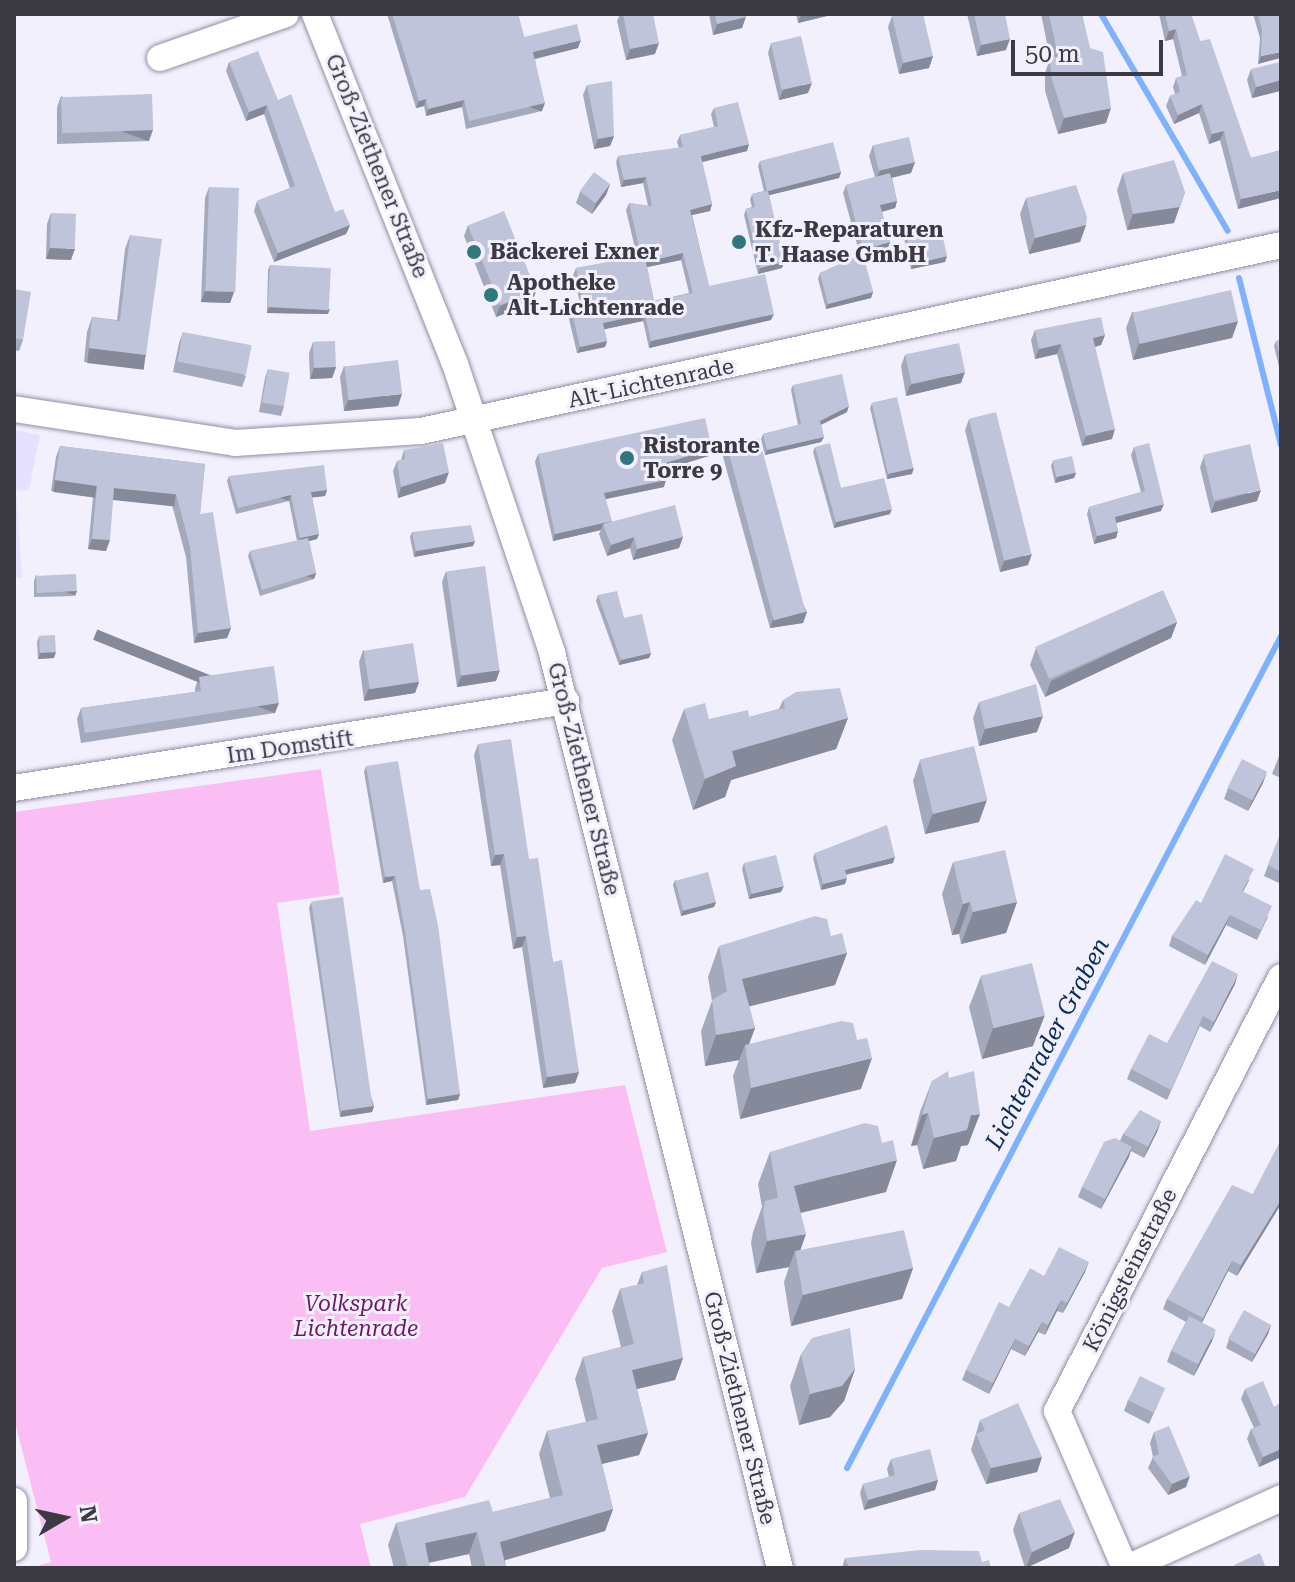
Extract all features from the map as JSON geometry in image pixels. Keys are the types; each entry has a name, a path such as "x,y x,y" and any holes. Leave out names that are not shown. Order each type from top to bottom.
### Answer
{"street":[{"name":"Groß-Ziethener Straße","path":"315,14 476,421 566,701 780,1568"},
{"path":"160,58 279,17"},
{"name":"Alt-Lichtenrade","path":"14,409 235,443 333,441 476,421 1281,245"},
{"name":"Im Domstift","path":"14,788 566,701"},
{"name":"Königsteinstraße","path":"1126,1568 1057,1411 1281,977"},
{"path":"1126,1568 1281,1498"},
{"path":"14,1501 15,1547"}],"shaded area":[{"path":"14,430 40,435 29,490 16,491 22,578 14,577"}],"green space":[{"name":"Volkspark Lichtenrade","path":"321,769 340,894 277,903 310,1131 625,1085 667,1252 602,1268 465,1497 360,1524 371,1568 31,1568 51,1562 14,1419 14,812"}],"building":[{"path":"392,14 518,14 524,37 577,24 581,40 533,52 545,103 469,121 464,100 428,109 426,99 419,101"},
{"path":"623,14 653,14 659,43 630,49"},
{"path":"715,14 746,14 746,17 717,24"},
{"path":"923,14 933,56 903,63 892,16"},
{"path":"974,14 1005,14 1010,39 981,45"},
{"path":"1049,14 1082,14 1090,48 1103,52 1111,108 1064,118 1051,76 1050,58 1058,56"},
{"path":"1165,14 1191,14 1200,41 1210,39 1251,158 1281,150 1281,190 1241,199 1224,131 1212,134 1202,104 1178,115 1170,96 1180,92 1176,78 1187,75 1176,29 1169,31"},
{"path":"1258,14 1279,14 1281,52 1261,56 1262,30"},
{"path":"801,36 812,83 782,90 771,43"},
{"path":"258,51 278,100 291,94 335,212 343,209 350,225 278,253 257,201 295,186 267,105 249,112 229,62"},
{"path":"1280,62 1281,80 1256,87 1251,69"},
{"path":"612,81 614,136 598,139 587,85"},
{"path":"152,94 153,130 62,133 61,97"},
{"path":"738,102 749,144 701,156 712,204 690,210 709,286 765,274 774,314 651,341 645,314 603,323 607,341 580,347 572,312 585,309 576,268 641,256 629,203 652,206 646,177 624,180 618,156 683,147 680,135 718,126 714,108","holes":["683,253 693,293 654,301 646,262"]},
{"path":"909,137 915,162 879,171 873,145"},
{"path":"833,142 841,172 768,191 784,262 760,268 746,209 755,207 752,194 767,191 760,161"},
{"path":"1174,160 1185,192 1180,207 1133,214 1123,173"},
{"path":"594,172 610,184 596,203 580,191"},
{"path":"890,173 897,201 880,205 890,242 863,250 846,185"},
{"path":"1076,185 1087,217 1086,225 1035,238 1026,198"},
{"path":"209,187 239,188 235,292 205,291"},
{"path":"504,211 536,291 500,305 468,226"},
{"path":"51,213 76,214 75,249 50,248"},
{"path":"940,225 947,256 913,264 906,233"},
{"path":"130,235 162,239 146,355 89,348 92,317 120,321"},
{"path":"863,254 873,292 828,304 820,273"},
{"path":"270,265 331,268 329,310 268,307"},
{"path":"14,289 31,292 23,340 14,338"},
{"path":"1231,290 1238,321 1140,344 1133,313"},
{"path":"1101,317 1105,335 1093,338 1115,429 1086,436 1061,344 1039,349 1035,330"},
{"path":"183,332 252,345 246,375 177,361"},
{"path":"1281,340 1281,361 1276,341"},
{"path":"335,341 336,367 314,368 313,342"},
{"path":"959,343 965,372 911,384 905,354"},
{"path":"398,360 402,394 349,400 344,367"},
{"path":"268,369 290,373 284,406 262,402"},
{"path":"842,374 849,406 820,421 824,437 767,450 763,434 801,424 793,385"},
{"path":"897,397 913,468 888,474 872,403"},
{"path":"996,412 1031,554 1004,560 969,419"},
{"path":"705,418 712,449 662,464 666,480 604,493 612,521 555,534 538,454"},
{"path":"759,438 806,612 774,620 727,447"},
{"path":"443,443 449,472 401,487 397,461 405,459 404,450"},
{"path":"830,443 841,488 884,478 892,509 836,522 815,447"},
{"path":"1149,443 1164,504 1115,517 1118,531 1097,536 1089,507 1145,491 1134,447"},
{"path":"1250,444 1261,490 1214,501 1203,455"},
{"path":"60,446 205,464 200,514 213,512 231,628 198,633 190,547 176,494 114,488 110,540 92,539 97,486 55,480"},
{"path":"1072,456 1076,473 1056,477 1053,460"},
{"path":"324,465 327,490 311,492 319,534 300,538 291,495 238,508 229,476"},
{"path":"675,505 683,537 637,549 634,537 611,545 603,524"},
{"path":"471,525 475,541 416,551 412,532"},
{"path":"308,538 316,573 262,590 250,551"},
{"path":"485,566 500,670 461,675 446,571"},
{"path":"76,574 77,591 37,593 36,576"},
{"path":"1163,590 1177,622 1049,679 1035,647"},
{"path":"617,591 624,618 642,614 651,653 621,660 598,595"},
{"path":"55,635 56,652 40,653 39,636"},
{"path":"413,643 419,682 370,689 364,651"},
{"path":"274,666 279,703 85,733 81,708 201,691 199,677"},
{"path":"1036,684 1043,716 985,729 979,702"},
{"path":"840,688 848,718 732,751 736,766 705,779 684,709 705,703 709,719 748,710 749,717 785,708 783,700 796,692"},
{"path":"511,739 529,859 538,858 553,962 562,960 579,1072 547,1077 526,936 517,937 504,854 495,855 478,744"},
{"path":"974,746 988,800 933,814 920,760"},
{"path":"1242,759 1267,772 1252,800 1227,788"},
{"path":"398,761 420,890 430,889 438,925 460,1094 428,1099 395,876 385,877 366,766"},
{"path":"887,825 895,857 845,870 847,878 823,884 815,853"},
{"path":"1281,832 1281,872 1268,865"},
{"path":"1005,850 1017,902 973,912 970,902 963,904 953,862"},
{"path":"1225,854 1254,869 1242,891 1272,906 1261,930 1230,915 1208,955 1172,936 1196,900 1201,903"},
{"path":"776,855 784,886 752,894 744,863"},
{"path":"708,872 716,902 683,911 675,881"},
{"path":"343,897 372,1106 341,1110 311,901"},
{"path":"815,916 827,919 831,936 842,933 847,953 742,979 755,1028 716,1035 712,1000 727,991 719,946"},
{"path":"1212,961 1238,974 1214,1022 1203,1016 1171,1090 1131,1069 1149,1034 1167,1043"},
{"path":"1032,963 1045,1015 994,1028 981,976"},
{"path":"841,1021 853,1023 857,1040 867,1038 872,1058 751,1088 745,1045"},
{"path":"948,1071 949,1078 974,1071 980,1114 971,1115 967,1130 934,1138 928,1113 922,1115 932,1081"},
{"path":"1140,1110 1161,1121 1148,1147 1123,1134"},
{"path":"865,1123 878,1126 882,1143 893,1140 897,1160 794,1186 806,1234 767,1241 763,1212 765,1201 778,1198 770,1152"},
{"path":"1115,1138 1132,1147 1105,1199 1082,1187 1104,1142"},
{"path":"1281,1140 1281,1200 1241,1265 1232,1261 1203,1318 1167,1299 1232,1185 1253,1194"},
{"path":"904,1230 913,1268 803,1295 795,1251"},
{"path":"1059,1247 1089,1262 1067,1303 1061,1300 1048,1325 1042,1322 1029,1346 1015,1339 993,1383 966,1370 999,1302 1009,1307 1030,1268 1044,1276"},
{"path":"667,1265 683,1358 632,1370 648,1433 597,1445 613,1509 500,1542 506,1568 486,1568 477,1532 425,1543 430,1568 408,1568 396,1523 489,1500 493,1512 563,1495 547,1431 598,1419 583,1357 634,1344 620,1289 644,1283 642,1272"},
{"path":"1244,1310 1271,1325 1255,1354 1228,1339"},
{"path":"1189,1316 1216,1330 1198,1364 1171,1351"},
{"path":"850,1328 855,1369 842,1386 810,1394 801,1354 812,1338"},
{"path":"1140,1376 1165,1388 1153,1413 1128,1400"},
{"path":"1263,1381 1274,1407 1281,1402 1281,1449 1263,1457 1251,1429 1261,1425 1245,1389"},
{"path":"1018,1403 1042,1457 991,1468 976,1434 985,1430 980,1420"},
{"path":"1169,1426 1190,1476 1172,1484 1152,1457 1159,1454 1154,1432"},
{"path":"930,1449 938,1480 868,1500 863,1484 895,1475 891,1459"},
{"path":"1060,1499 1075,1532 1032,1552 1019,1513"},
{"path":"921,1550 979,1551 982,1562 989,1560 991,1568 849,1568 845,1558"},
{"path":"1260,1553 1266,1568 1235,1568 1234,1565"}],"waterway":[{"name":"Lichtenrader Graben","path":"1101,14 1228,231"},
{"name":"Lichtenrader Graben","path":"1239,278 1281,445"},
{"name":"Lichtenrader Graben","path":"847,1468 1281,636"}],"place":[{"name":"Kfz-Reparaturen T. Haase GmbH","path":"739,242"},
{"name":"Bäckerei Exner","path":"474,252"},
{"name":"Apotheke Alt-Lichtenrade","path":"491,295"},
{"name":"Ristorante Torre 9","path":"627,458"}]}
